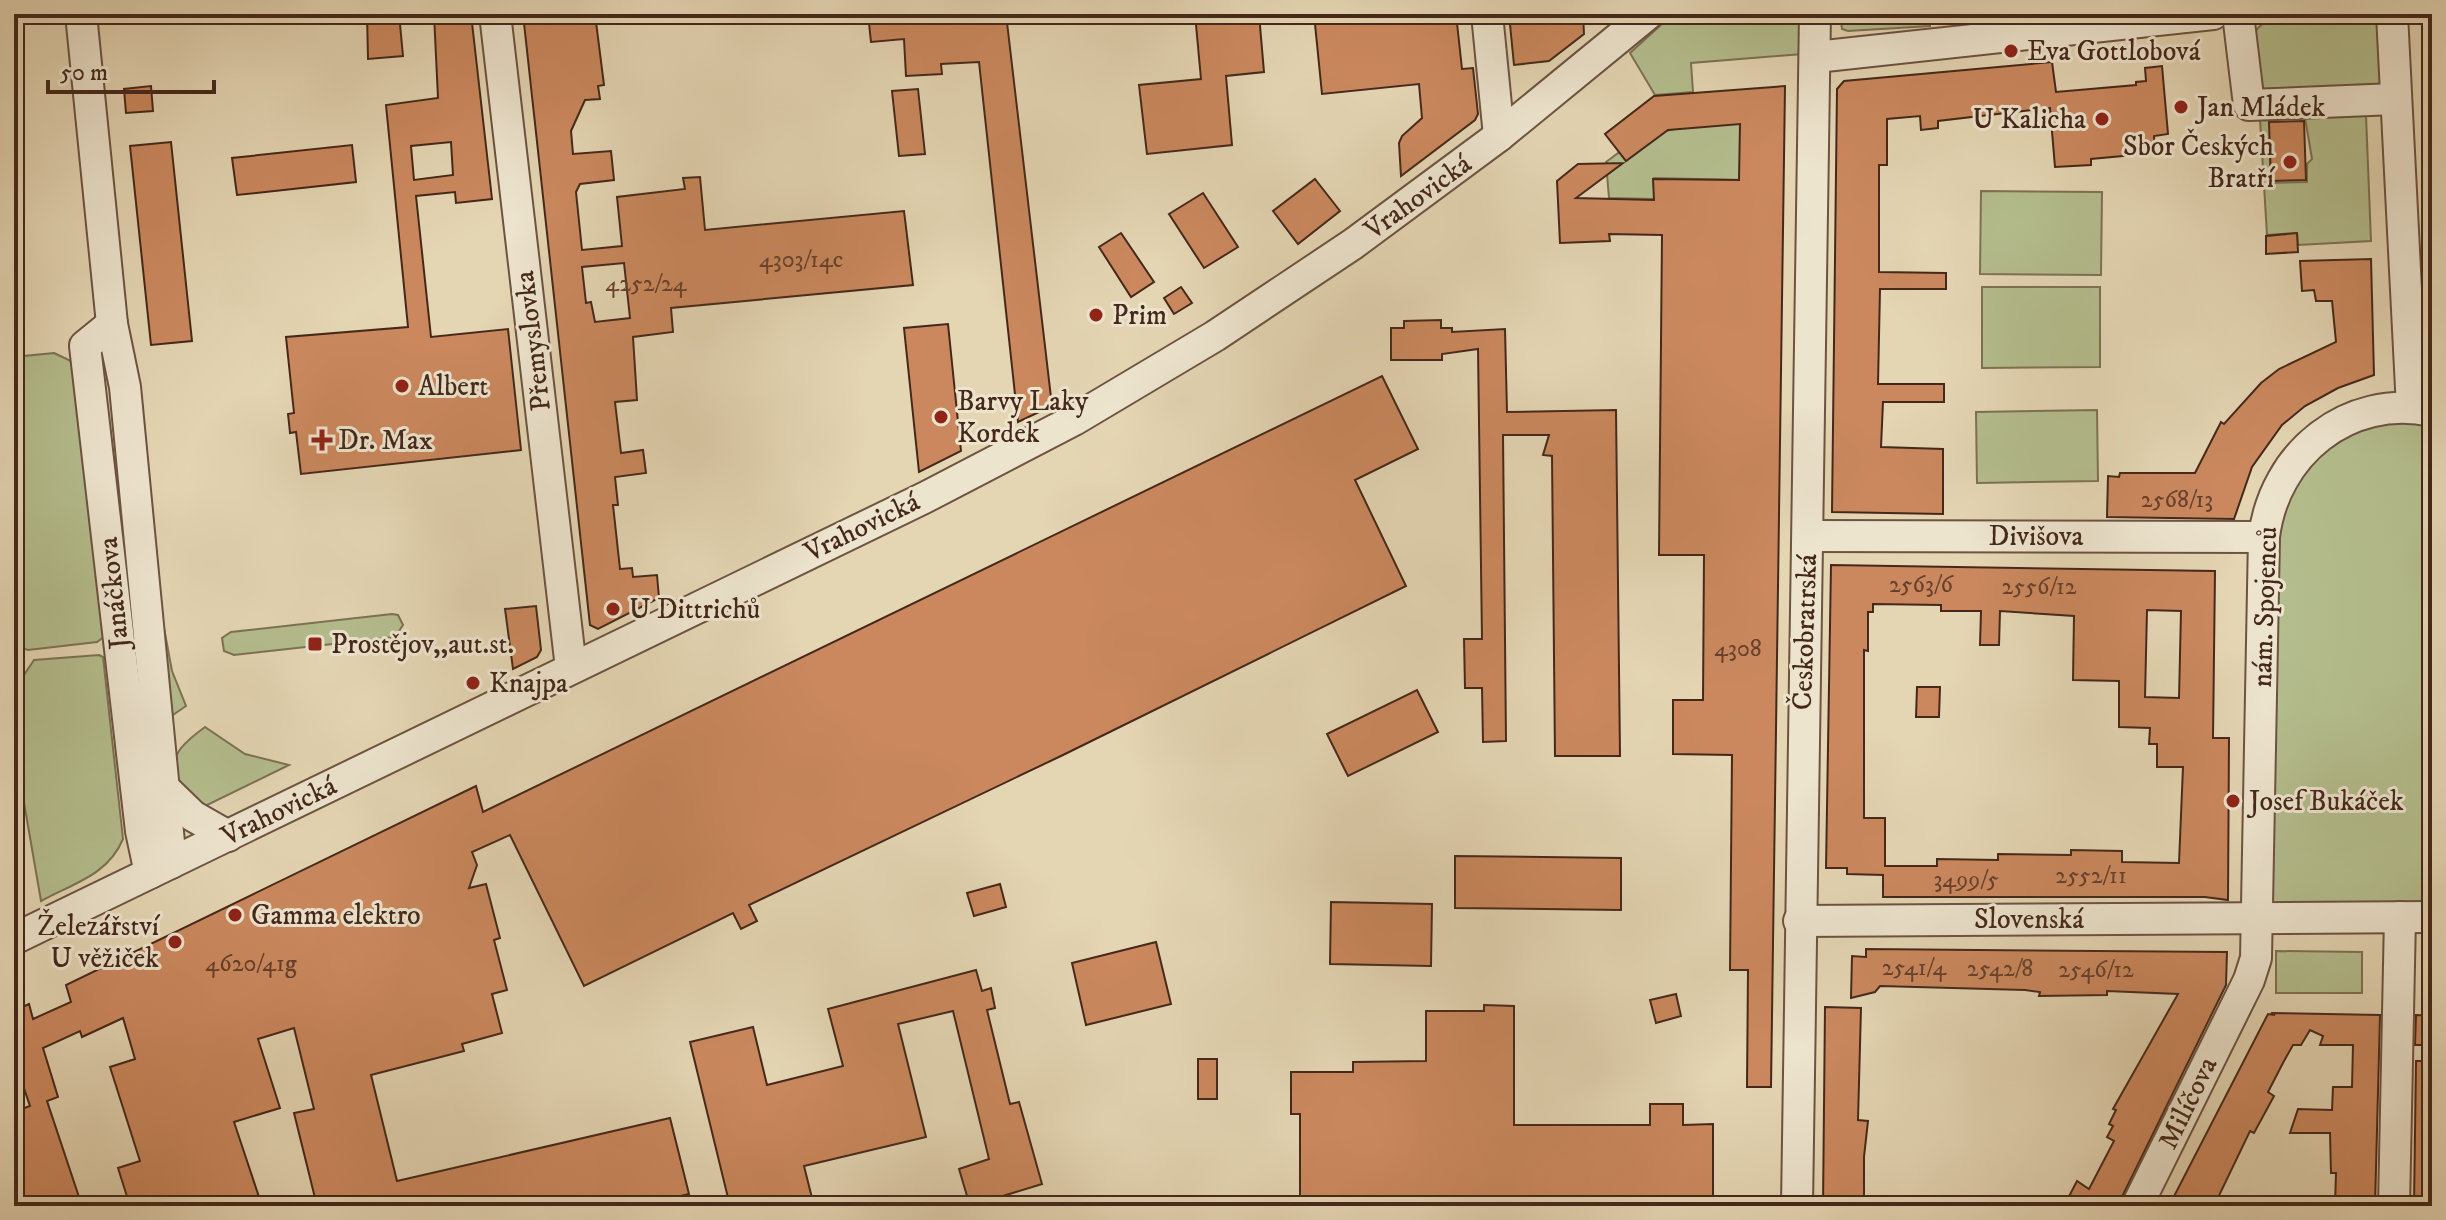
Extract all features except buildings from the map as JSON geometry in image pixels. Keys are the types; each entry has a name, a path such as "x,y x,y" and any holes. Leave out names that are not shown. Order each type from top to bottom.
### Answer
{"street":[{"name":"Janáčkova","path":"81,14 112,324 125,387 163,787 160,868"},
{"name":"Přemyslovka","path":"495,14 571,668"},
{"path":"1487,14 1499,136"},
{"name":"Vrahovická","path":"14,939 924,498 1074,420 1303,277 1499,136 1648,14"},
{"name":"Českobratrská","path":"1797,1206 1815,14"},
{"path":"1816,57 1940,28 2213,14"},
{"path":"2238,14 2249,105 2395,99"},
{"path":"2392,14 2395,99 2422,409"},
{"name":"Janáčkova","path":"112,324 85,346 141,831 160,868"},
{"name":"nám. Spojenců","path":"2238,1001 2253,968 2259,915 2264,537 2279,483 2292,462 2312,442 2356,416 2381,409 2422,409"},
{"name":"Divišova","path":"1808,536 2264,537"},
{"path":"163,787 193,816 228,836"},
{"path":"2259,915 2432,917"},
{"name":"Slovenská","path":"1799,921 2259,915"},
{"path":"2394,1206 2400,917"},
{"name":"Milíčova","path":"2137,1206 2238,1001"}],"green space":[{"path":"1673,14 1803,14 1802,54 1691,63 1693,92 1655,95 1630,53"},
{"path":"1840,14 1912,14 1913,23 1930,18 1930,26 1848,31 1842,29"},
{"path":"2340,14 2378,14 2382,89 2263,93 2252,54 2258,28 2266,22"},
{"path":"1741,115 1740,180 1654,178 1654,199 1609,198 1606,162 1621,151 1653,135"},
{"path":"2366,115 2371,241 2298,245 2297,233 2267,235 2260,119 2270,119 2270,183 2307,182 2307,164 2312,159 2305,118"},
{"path":"1981,191 2102,192 2101,275 1980,274"},
{"path":"1982,287 2100,287 2100,367 1982,368"},
{"path":"54,353 69,360 81,374 105,636 97,642 28,650 14,645 14,357"},
{"path":"2097,410 2098,481 1977,483 1976,412"},
{"path":"2432,417 2432,914 2266,911 2272,529 2284,485 2363,419"},
{"path":"398,615 403,625 395,637 234,655 224,651 222,638 231,632"},
{"path":"164,628 172,671 186,706 170,717 159,629"},
{"path":"103,657 123,839 117,851 99,870 41,901 18,768 20,681 34,660"},
{"path":"205,727 245,754 289,765 197,810 180,785 174,766 181,748"},
{"path":"2276,951 2362,952 2362,993 2276,993"}],"place":[{"name":"Eva Gottlobová","path":"2011,51"},
{"name":"Jan Mládek","path":"2181,107"},
{"name":"U Kalicha","path":"2102,119"},
{"name":"Sbor Českých Bratří","path":"2290,162"},
{"name":"Prim","path":"1096,315"},
{"name":"Albert","path":"402,386"},
{"name":"Barvy Laky Kordek","path":"941,417"},
{"name":"Dr. Max","path":"322,440"},
{"name":"U Dittrichů","path":"613,609"},
{"name":"Prostějov,,aut.st.","path":"315,644"},
{"name":"Knajpa","path":"473,683"},
{"name":"Josef Bukáček","path":"2233,801"},
{"name":"Gamma elektro","path":"235,915"},
{"name":"Železářství U věžiček","path":"175,942"}]}
